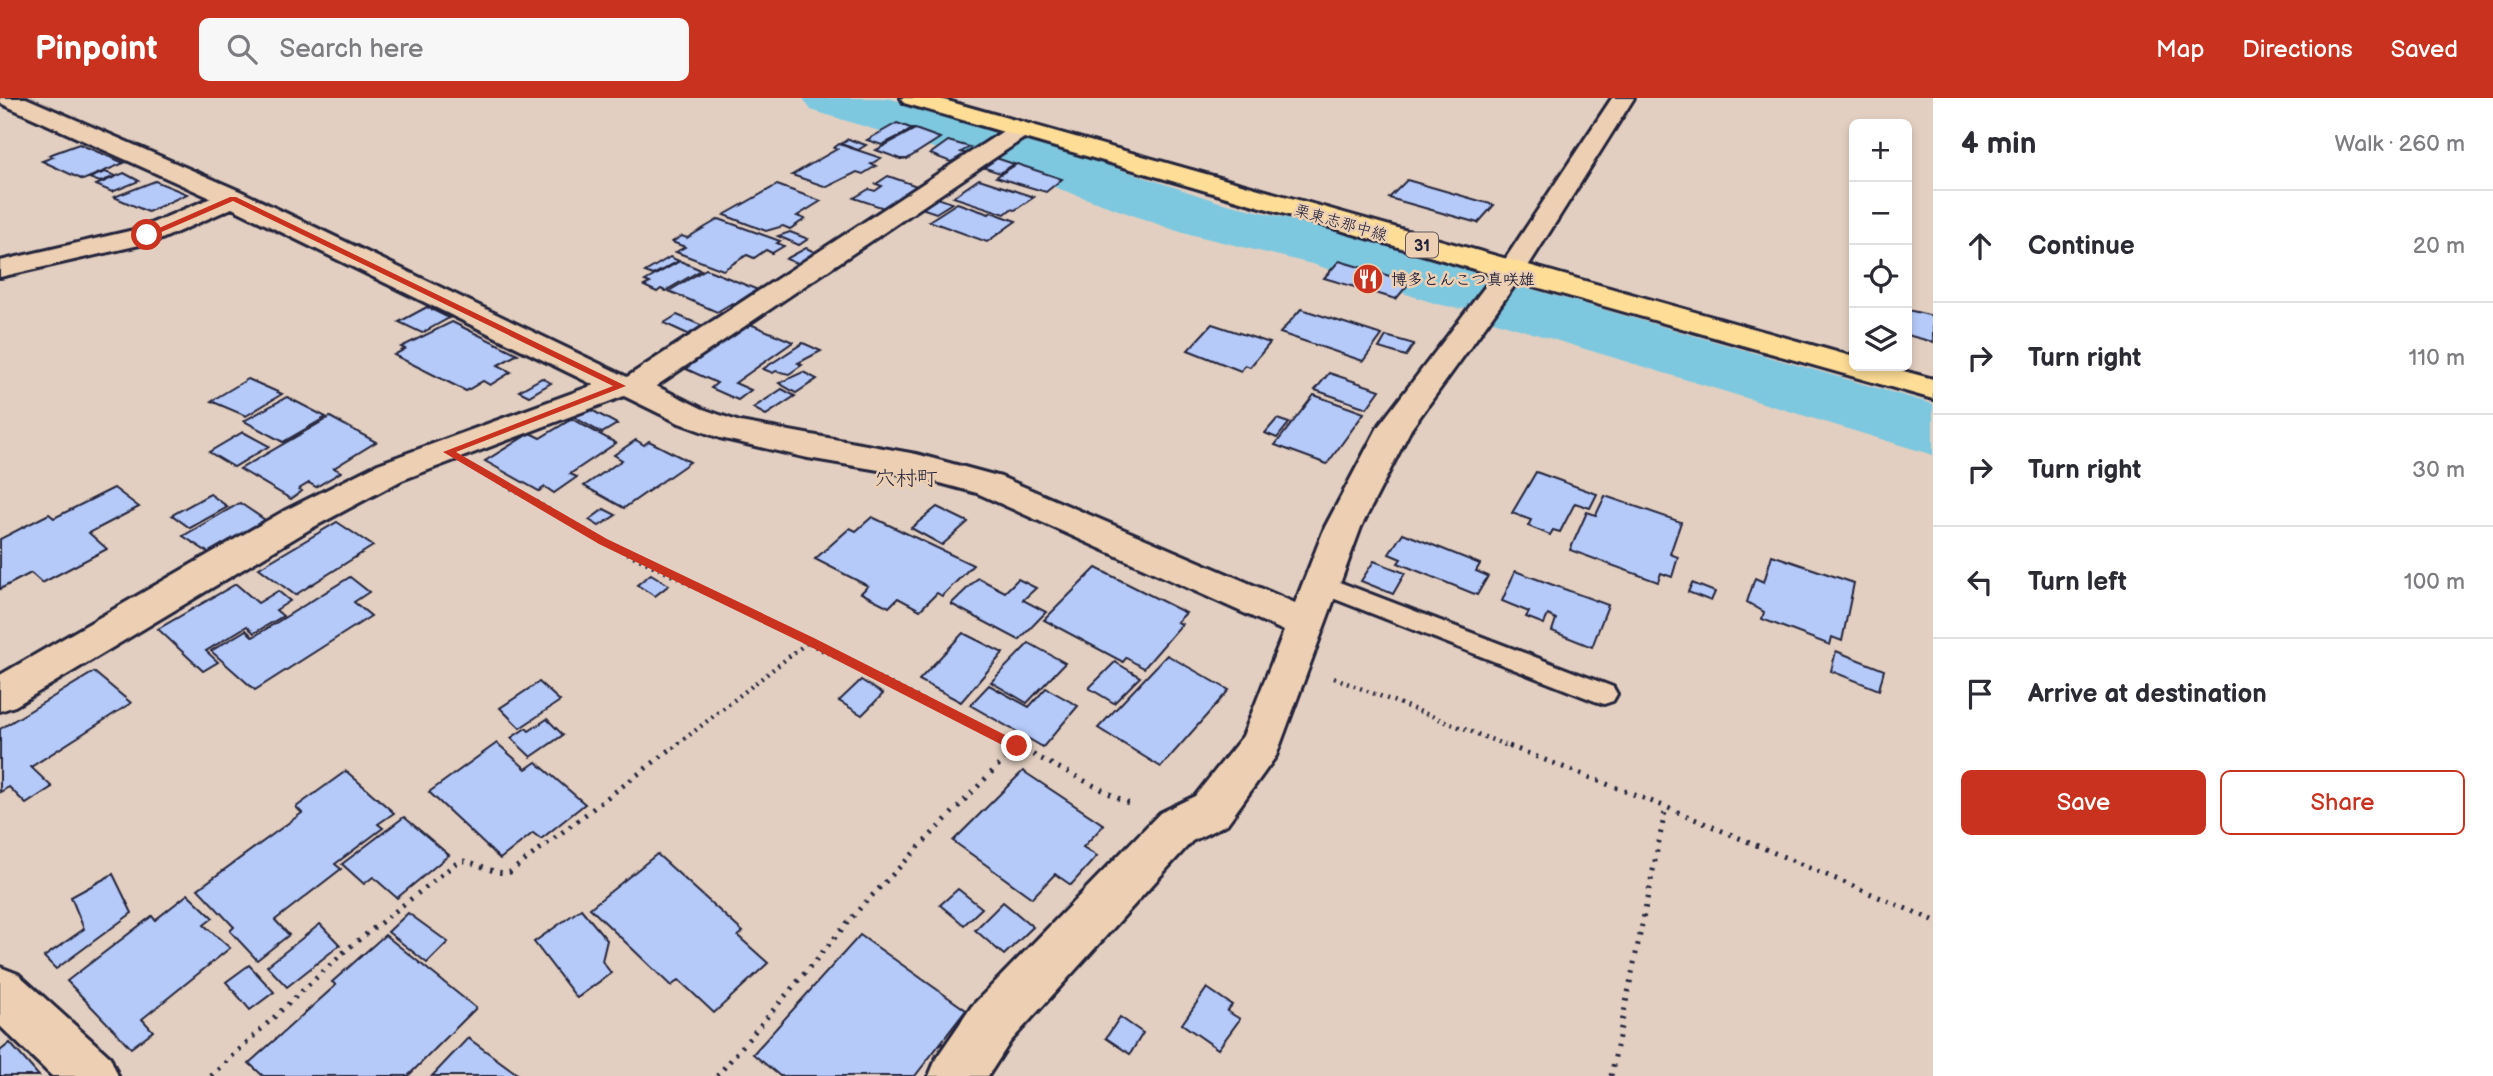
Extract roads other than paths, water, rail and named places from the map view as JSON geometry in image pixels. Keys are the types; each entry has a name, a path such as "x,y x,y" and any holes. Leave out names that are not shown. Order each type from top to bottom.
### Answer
{"main road":[{"name":"栗東志那中線","path":"912,98 1511,271 1933,389"}],"street":[{"path":"7,98 233,198 691,416 732,431 807,447 916,465 989,485 1299,643"},
{"path":"956,1076 990,1024 1176,827 1211,810 1261,744 1343,527 1395,426 1511,271 1623,98"},
{"path":"0,695 297,520 390,472 627,386 1022,129"},
{"path":"0,269 147,235 233,198"},
{"path":"0,991 91,1076"}],"lane":[{"path":"1321,584 1604,694"}],"waterway":[{"path":"830,98 978,143"},
{"path":"1008,151 1200,217 1334,249 1459,288"},
{"path":"1518,306 1933,430"}],"place":[{"name":"博多とんこつ真咲雄","path":"1368,279"}],"district":[{"name":"穴村町","path":"906,478"}]}
